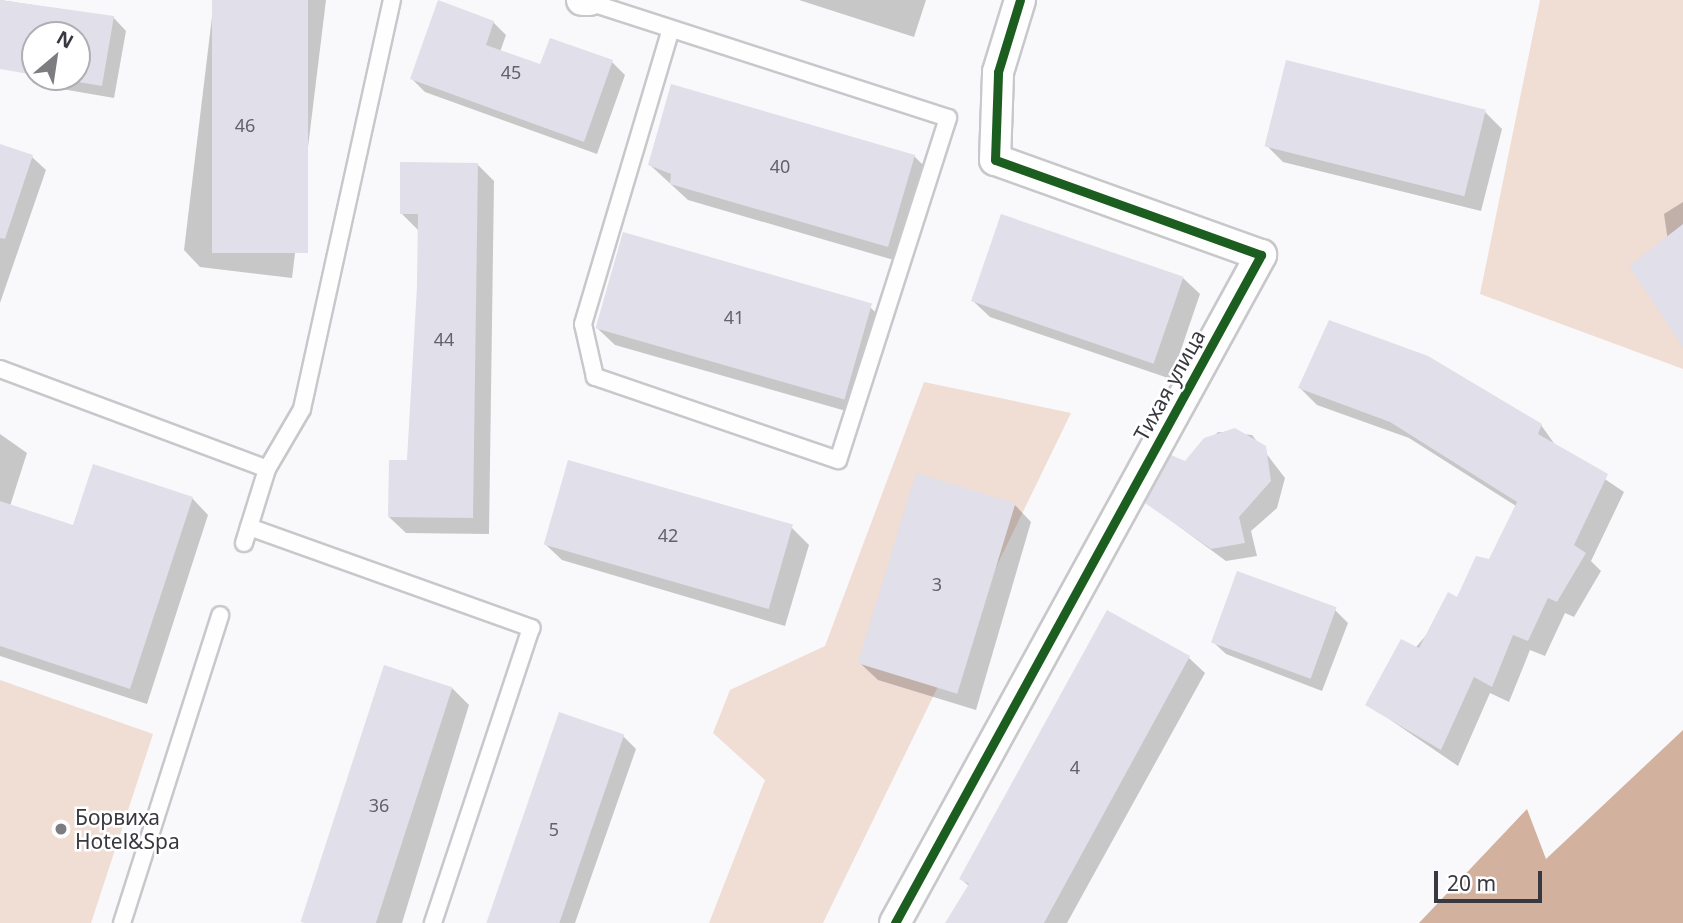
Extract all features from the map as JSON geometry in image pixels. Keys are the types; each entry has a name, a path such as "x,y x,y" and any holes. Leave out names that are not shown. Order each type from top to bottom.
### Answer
{"street":[{"name":"Тихая улица","path":"895,923 1261,255 995,160 998,72 1020,0"}],"lane":[{"path":"392,0 302,409 267,469 246,535 531,628 433,923"},
{"path":"587,1 948,118 838,460 595,377 583,324 671,29"},
{"path":"0,369 267,469"},
{"path":"122,923 220,615"}],"shaded area":[{"path":"1540,0 1683,0 1683,369 1480,294"},
{"path":"924,382 1071,413 823,923 709,923 765,780 713,733 730,690 825,646"},
{"name":"Борвиха Hotel&Spa","path":"0,680 153,734 91,923 0,923"},
{"path":"1683,730 1683,923 1419,923 1527,809 1546,859"}],"building":[{"path":"0,0 114,16 102,86 91,84 91,21 21,21 21,73 0,69"},
{"path":"212,0 308,0 308,253 212,253"},
{"path":"438,0 494,21 486,45 540,64 550,38 613,60 584,142 410,79"},
{"path":"1286,60 1486,110 1464,196 1264,146"},
{"path":"671,84 915,155 888,247 670,184 671,174 648,165"},
{"path":"0,144 33,155 5,239 0,238"},
{"path":"400,162 478,163 473,518 388,517 389,460 407,460 417,286 418,214 400,214"},
{"path":"1001,214 1183,277 1154,364 971,301"},
{"path":"1683,224 1683,347 1629,266"},
{"path":"623,232 872,303 844,400 595,328"},
{"path":"1329,320 1428,356 1542,424 1538,434 1608,474 1574,545 1586,553 1557,602 1548,598 1528,641 1513,635 1492,687 1474,677 1441,750 1365,705 1401,639 1419,648 1448,592 1457,597 1476,556 1489,559 1517,502 1390,422 1298,388"},
{"path":"1235,428 1266,446 1271,481 1239,517 1245,543 1211,549 1145,503 1171,455 1185,461 1204,438"},
{"path":"568,460 793,524 769,609 544,545"},
{"path":"93,464 193,497 130,689 0,646 0,501 73,525"},
{"path":"916,473 1015,503 957,694 858,663"},
{"path":"1237,571 1337,607 1311,679 1211,642"},
{"path":"1107,610 1190,656 1044,923 945,923 969,884 959,879"},
{"path":"384,665 452,687 376,923 301,922"},
{"path":"559,712 624,734 559,923 486,923"}],"cycle path":[{"path":"895,923 1261,255 995,160 998,72 1020,0"}],"place":[{"name":"Борвиха Hotel&Spa","path":"61,829"}]}
